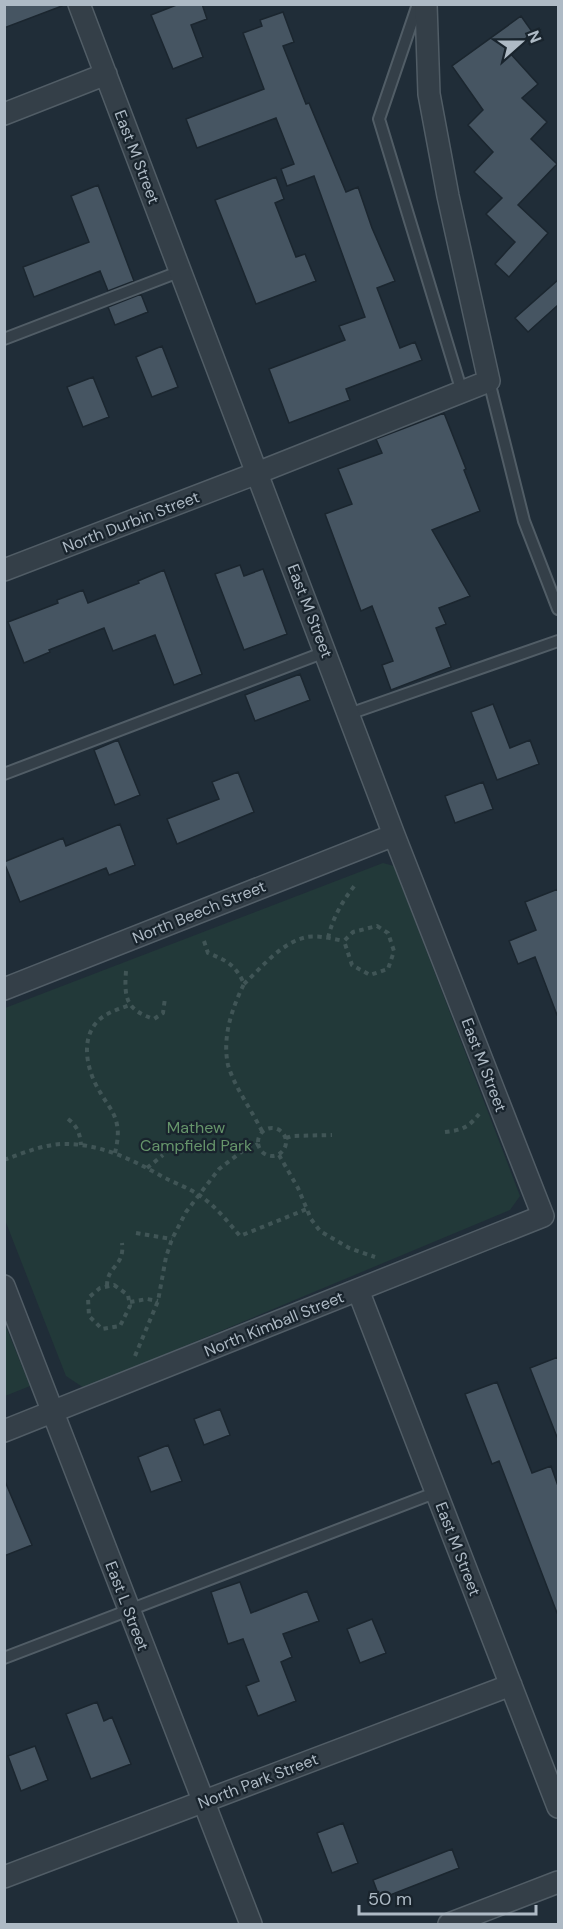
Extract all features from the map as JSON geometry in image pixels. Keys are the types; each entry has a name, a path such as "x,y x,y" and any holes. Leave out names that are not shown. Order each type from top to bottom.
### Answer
{"street":[{"name":"East M Street","path":"79,4 394,835 543,1216"},
{"path":"426,4 429,94 448,196 489,381"},
{"path":"4,114 106,74"},
{"name":"North Durbin Street","path":"4,570 257,474 489,381"},
{"name":"North Beech Street","path":"4,989 394,835"},
{"name":"North Kimball Street","path":"4,1431 543,1216"},
{"name":"East L Street","path":"4,1286 251,1924"},
{"name":"East M Street","path":"358,1290 558,1807"},
{"name":"North Park Street","path":"4,1877 511,1685"},
{"path":"461,1922 558,1882"}],"lane":[{"path":"418,4 379,119 462,392"},
{"path":"4,339 181,271"},
{"path":"489,381 524,521 558,609"},
{"path":"349,714 558,641"},
{"path":"4,774 325,652"},
{"path":"4,1658 437,1492"}],"path":[{"path":"328,938 341,902 355,885"},
{"path":"377,926 388,933 394,951 387,969 370,975 352,965 344,941 353,932 377,926"},
{"path":"262,1131 228,1064 226,1042 236,1001 244,984 276,953 296,941 308,937 344,941"},
{"path":"204,941 208,953 226,960 233,966 239,972 244,984"},
{"path":"126,970 125,992 130,1005 140,1015 154,1019 163,1013 165,998"},
{"path":"115,1153 117,1125 113,1111 91,1077 87,1059 88,1041 91,1028 103,1016 130,1005"},
{"path":"445,1132 460,1131 472,1124 479,1114"},
{"path":"68,1119 75,1125 80,1135 81,1145"},
{"path":"267,1128 276,1128 286,1138 285,1147 279,1155 270,1157 259,1148 259,1135 267,1128"},
{"path":"286,1138 333,1136"},
{"path":"4,1160 36,1149 61,1144 81,1145 115,1153 131,1159 200,1196 218,1211 240,1236 307,1209"},
{"path":"135,1357 158,1301 166,1257 172,1239 186,1212 219,1169 244,1150 258,1144"},
{"path":"147,1168 163,1155"},
{"path":"279,1155 311,1219 320,1231 349,1248 375,1257"},
{"path":"136,1233 172,1239"},
{"path":"107,1286 107,1276 120,1261 123,1252 122,1243"},
{"path":"114,1285 128,1295 129,1302 130,1306 120,1326 102,1329 89,1316 88,1298 100,1288 114,1285"},
{"path":"129,1302 147,1299 158,1301"}],"green space":[{"name":"Mathew Campfield Park","path":"383,863 394,866 520,1196 510,1210 84,1388 66,1376 5,1220 5,1008"},
{"path":"4,1322 30,1386 5,1396 4,1396"}],"building":[{"path":"4,4 62,4 62,6 4,28"},
{"path":"179,4 202,4 207,19 191,25 203,57 173,69 151,15"},
{"path":"283,12 294,42 283,46 306,104 309,103 346,192 358,187 372,228 395,281 377,288 400,348 415,342 422,360 346,389 350,400 289,423 269,369 345,340 339,326 365,317 314,176 287,186 281,169 294,164 276,118 197,148 186,119 264,89 243,33 262,26 260,20"},
{"path":"521,16 533,33 508,51 538,84 522,98 547,122 531,139 557,164 518,205 548,233 509,277 495,264 515,242 486,214 502,198 474,172 493,152 468,125 483,110 452,66"},
{"path":"276,177 284,199 275,203 296,257 305,254 316,281 256,304 215,200"},
{"path":"98,185 134,281 108,291 100,271 34,297 23,267 89,242 71,196"},
{"path":"558,280 558,305 528,332 515,318"},
{"path":"141,294 148,312 115,325 108,307"},
{"path":"162,346 178,387 152,397 136,357"},
{"path":"93,377 109,417 83,427 67,387"},
{"path":"444,413 480,511 432,530 470,596 439,608 446,624 436,628 451,667 391,690 382,665 393,661 372,606 361,611 325,514 352,504 338,469 382,453 376,439"},
{"path":"240,565 244,576 263,569 287,634 244,650 215,574"},
{"path":"164,570 202,674 174,685 155,635 113,651 104,628 49,650 50,652 24,663 8,622 58,603 57,600 83,590 88,603 139,583 138,581"},
{"path":"300,674 310,700 255,721 245,695"},
{"path":"493,704 510,748 530,740 539,764 497,780 471,712"},
{"path":"118,740 140,795 115,805 94,750"},
{"path":"238,772 254,812 177,844 167,819 219,799 212,782"},
{"path":"483,782 493,809 455,823 445,796"},
{"path":"120,824 135,865 109,875 106,868 20,902 4,862 63,838 66,846"},
{"path":"558,889 557,1015 535,957 518,964 509,941 536,930 525,902"},
{"path":"558,1357 558,1437 557,1437 530,1368"},
{"path":"497,1382 532,1473 551,1466 558,1486 558,1613 499,1461 492,1464 465,1394"},
{"path":"220,1409 230,1435 204,1445 194,1419"},
{"path":"168,1445 182,1481 151,1492 138,1457"},
{"path":"4,1479 32,1545 4,1556"},
{"path":"240,1582 251,1613 307,1591 319,1621 283,1634 292,1657 281,1662 296,1701 258,1716 246,1686 259,1681 243,1639 228,1644 211,1592"},
{"path":"372,1619 386,1653 360,1663 347,1629"},
{"path":"97,1702 104,1721 112,1717 131,1764 91,1779 66,1714"},
{"path":"35,1746 48,1780 21,1791 8,1756"},
{"path":"343,1823 358,1863 332,1873 317,1833"},
{"path":"452,1849 459,1868 380,1899 373,1880"}]}
